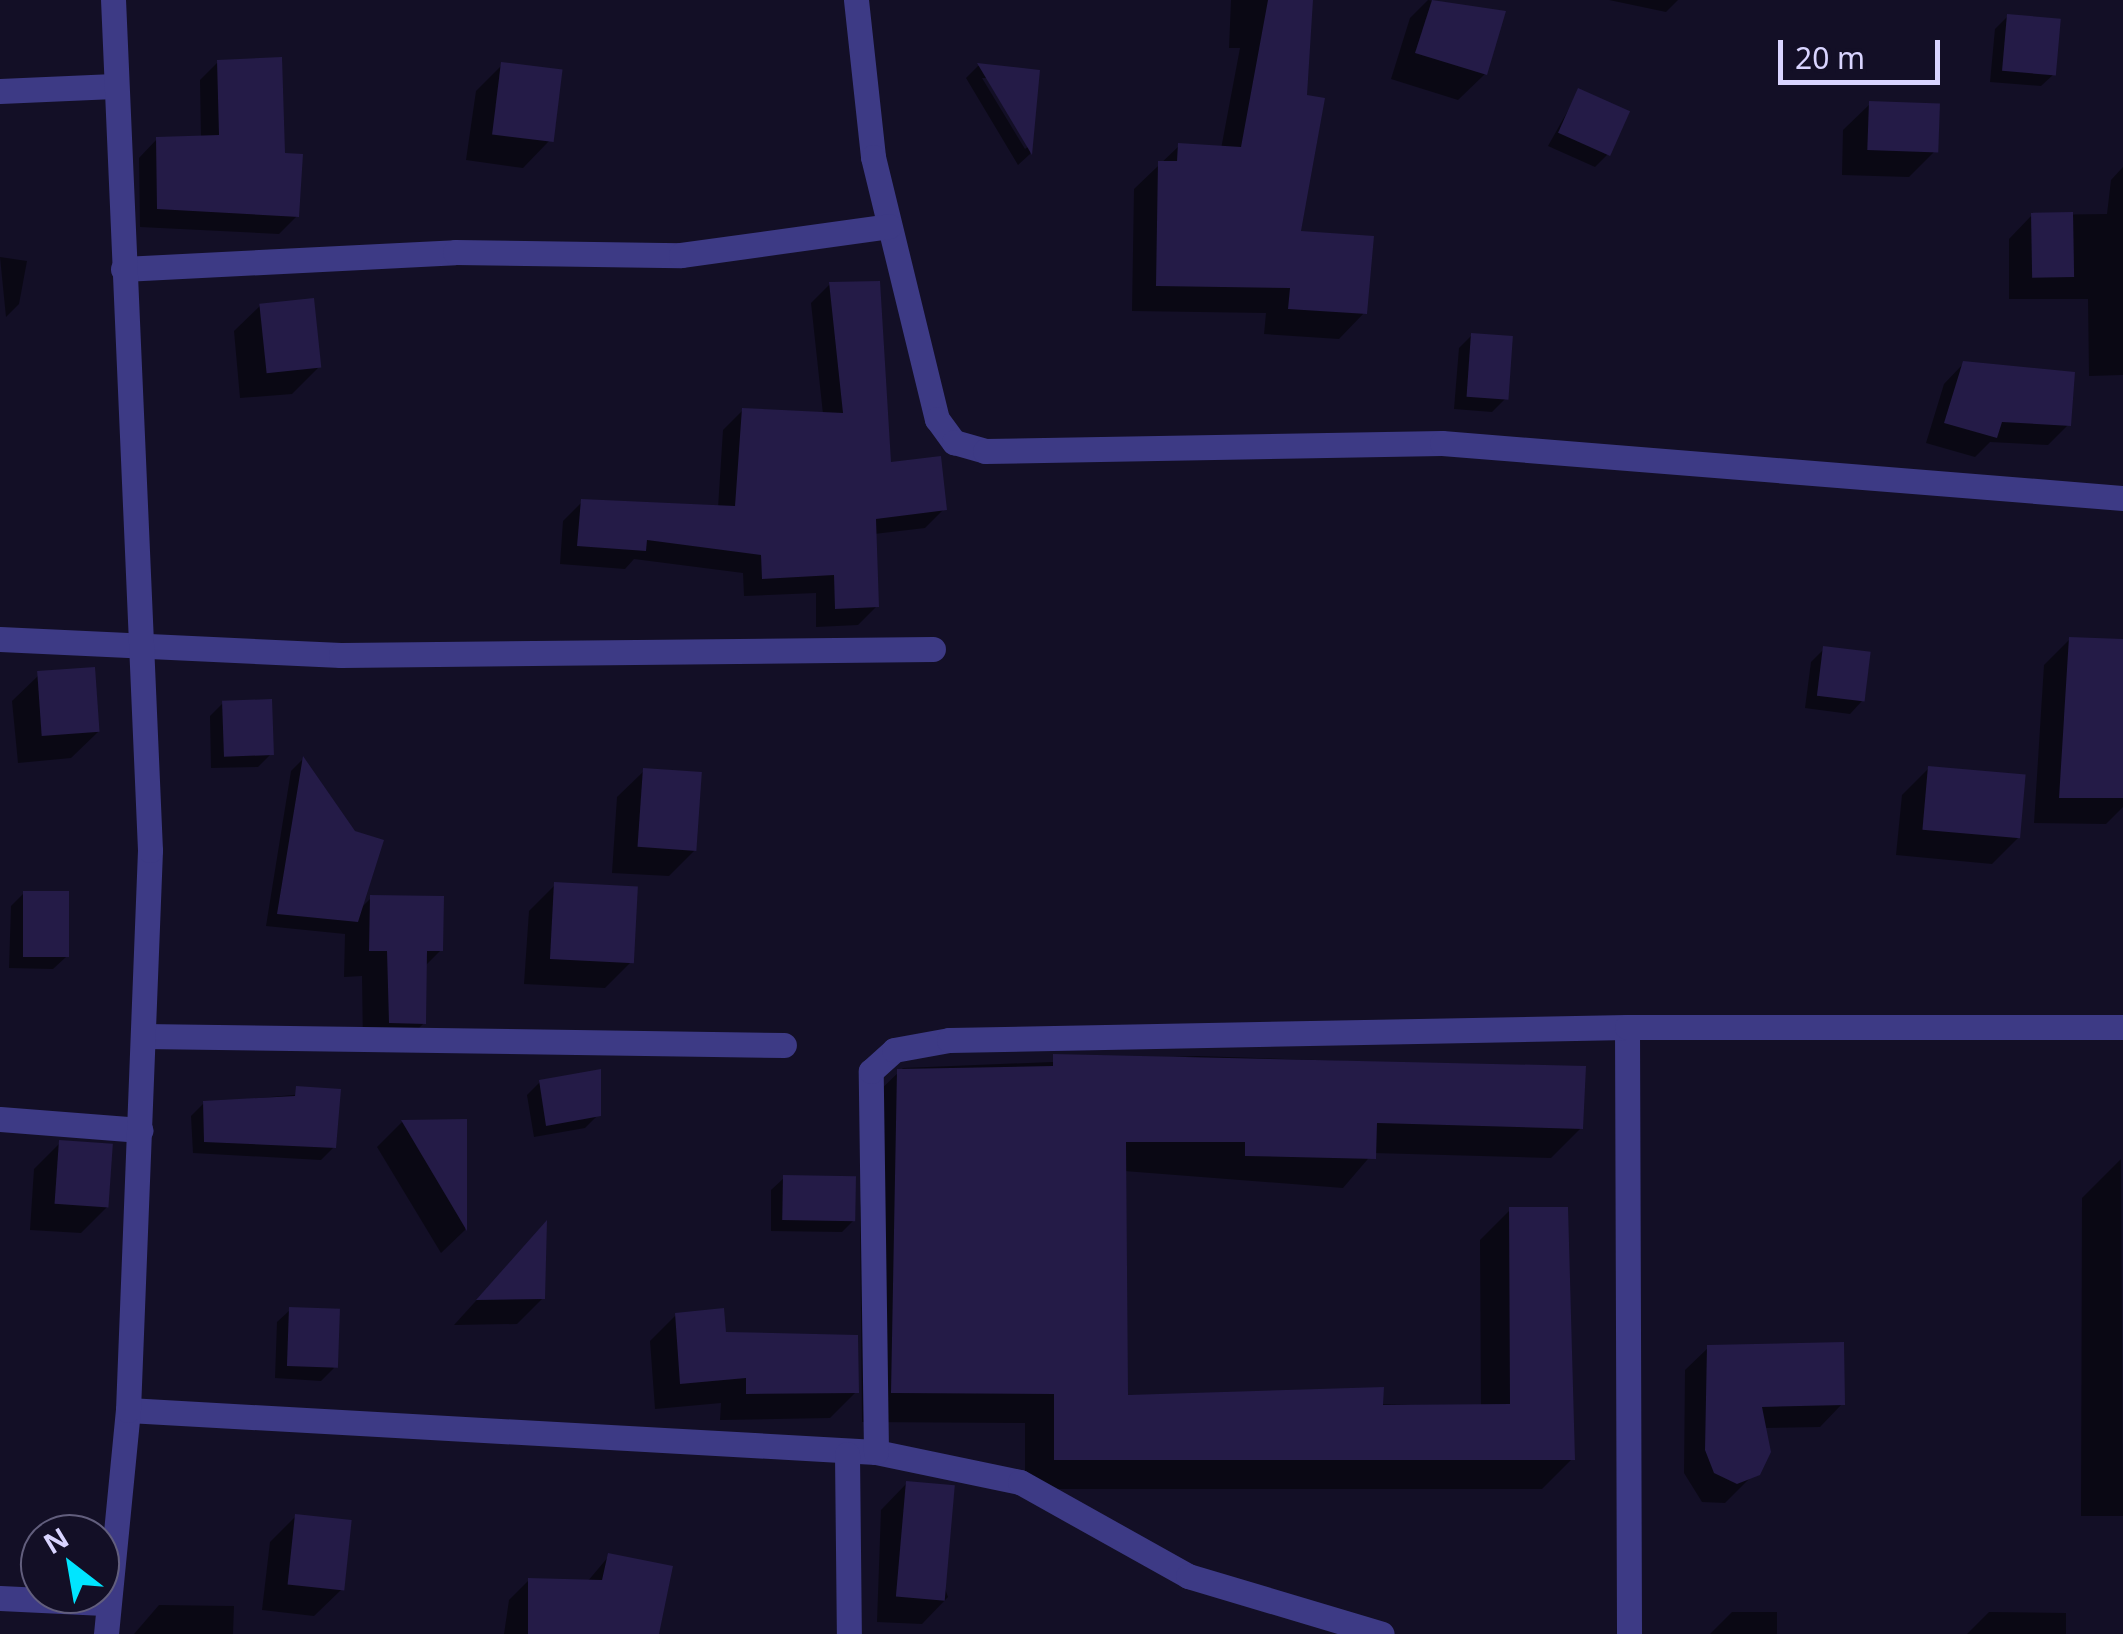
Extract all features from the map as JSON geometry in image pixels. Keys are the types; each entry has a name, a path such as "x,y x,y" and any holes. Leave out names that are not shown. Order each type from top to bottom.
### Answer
{"street":[{"path":"113,0 114,86 145,648 141,1130 128,1410 115,1514"},
{"path":"856,0 889,226 938,419 954,442 984,451 1442,443 2123,498"},
{"path":"0,91 114,86"},
{"path":"124,269 455,252 681,255 889,226"},
{"path":"0,640 145,648 933,649"},
{"path":"1627,1027 1629,1634"},
{"path":"876,1452 871,1071 894,1050 949,1040 1627,1027 2123,1027"},
{"path":"143,1036 784,1046"},
{"path":"0,1119 141,1130"},
{"path":"128,1410 847,1454 876,1452 992,1472 1188,1576 1382,1634"},
{"path":"847,1454 848,1634"}],"building":[{"path":"1268,0 1313,0 1307,95 1325,98 1301,231 1374,236 1367,314 1288,309 1290,288 1156,286 1158,161 1177,161 1178,143 1241,147"},
{"path":"1432,0 1506,11 1487,75 1415,53"},
{"path":"2007,14 2061,19 2056,75 2002,71"},
{"path":"282,57 285,153 303,154 299,217 157,209 156,137 219,135 217,60"},
{"path":"501,62 563,70 554,142 492,134"},
{"path":"977,63 1040,70 1032,155"},
{"path":"1578,88 1630,111 1610,156 1558,133"},
{"path":"1869,101 1940,103 1938,152 1867,150"},
{"path":"2073,212 2074,277 2032,278 2031,213"},
{"path":"880,281 891,462 941,456 947,510 876,519 879,607 835,609 834,575 762,579 761,555 647,540 646,551 577,546 581,499 735,506 742,408 843,413 829,282"},
{"path":"314,298 321,368 267,373 259,304"},
{"path":"1471,333 1513,336 1508,400 1467,397"},
{"path":"1963,361 2075,372 2071,426 2002,422 1997,438 1944,423"},
{"path":"2069,637 2123,639 2123,798 2059,798"},
{"path":"1823,646 1871,652 1865,701 1817,696"},
{"path":"95,667 100,732 42,736 37,671"},
{"path":"272,699 274,755 224,757 222,701"},
{"path":"303,756 355,831 384,840 358,922 277,914"},
{"path":"1928,766 2026,775 2020,838 1922,830"},
{"path":"643,768 702,772 696,851 637,847"},
{"path":"554,882 638,886 634,963 550,959"},
{"path":"23,891 69,891 69,957 23,957"},
{"path":"370,895 444,896 443,951 427,951 426,1024 389,1023 387,951 369,951"},
{"path":"1053,1054 1586,1066 1583,1129 1377,1123 1376,1159 1245,1156 1245,1142 1126,1142 1128,1395 1384,1387 1383,1405 1510,1404 1509,1207 1568,1207 1575,1460 1054,1460 1054,1394 891,1393 897,1069 1053,1066"},
{"path":"601,1069 601,1116 546,1126 539,1080"},
{"path":"296,1086 341,1089 336,1148 204,1142 203,1101 295,1096"},
{"path":"467,1119 467,1231 401,1120"},
{"path":"59,1140 113,1144 108,1208 55,1204"},
{"path":"783,1175 856,1176 855,1221 782,1220"},
{"path":"547,1220 545,1299 476,1300"},
{"path":"289,1307 340,1309 338,1368 287,1366"},
{"path":"724,1308 726,1332 858,1335 859,1393 746,1394 746,1378 680,1384 675,1313"},
{"path":"1844,1342 1845,1405 1762,1407 1771,1452 1760,1475 1737,1484 1714,1473 1705,1450 1707,1345"},
{"path":"906,1481 955,1485 945,1601 896,1597"},
{"path":"295,1514 352,1520 344,1591 288,1585"},
{"path":"608,1553 673,1566 659,1634 528,1634 528,1578 602,1580"}]}
